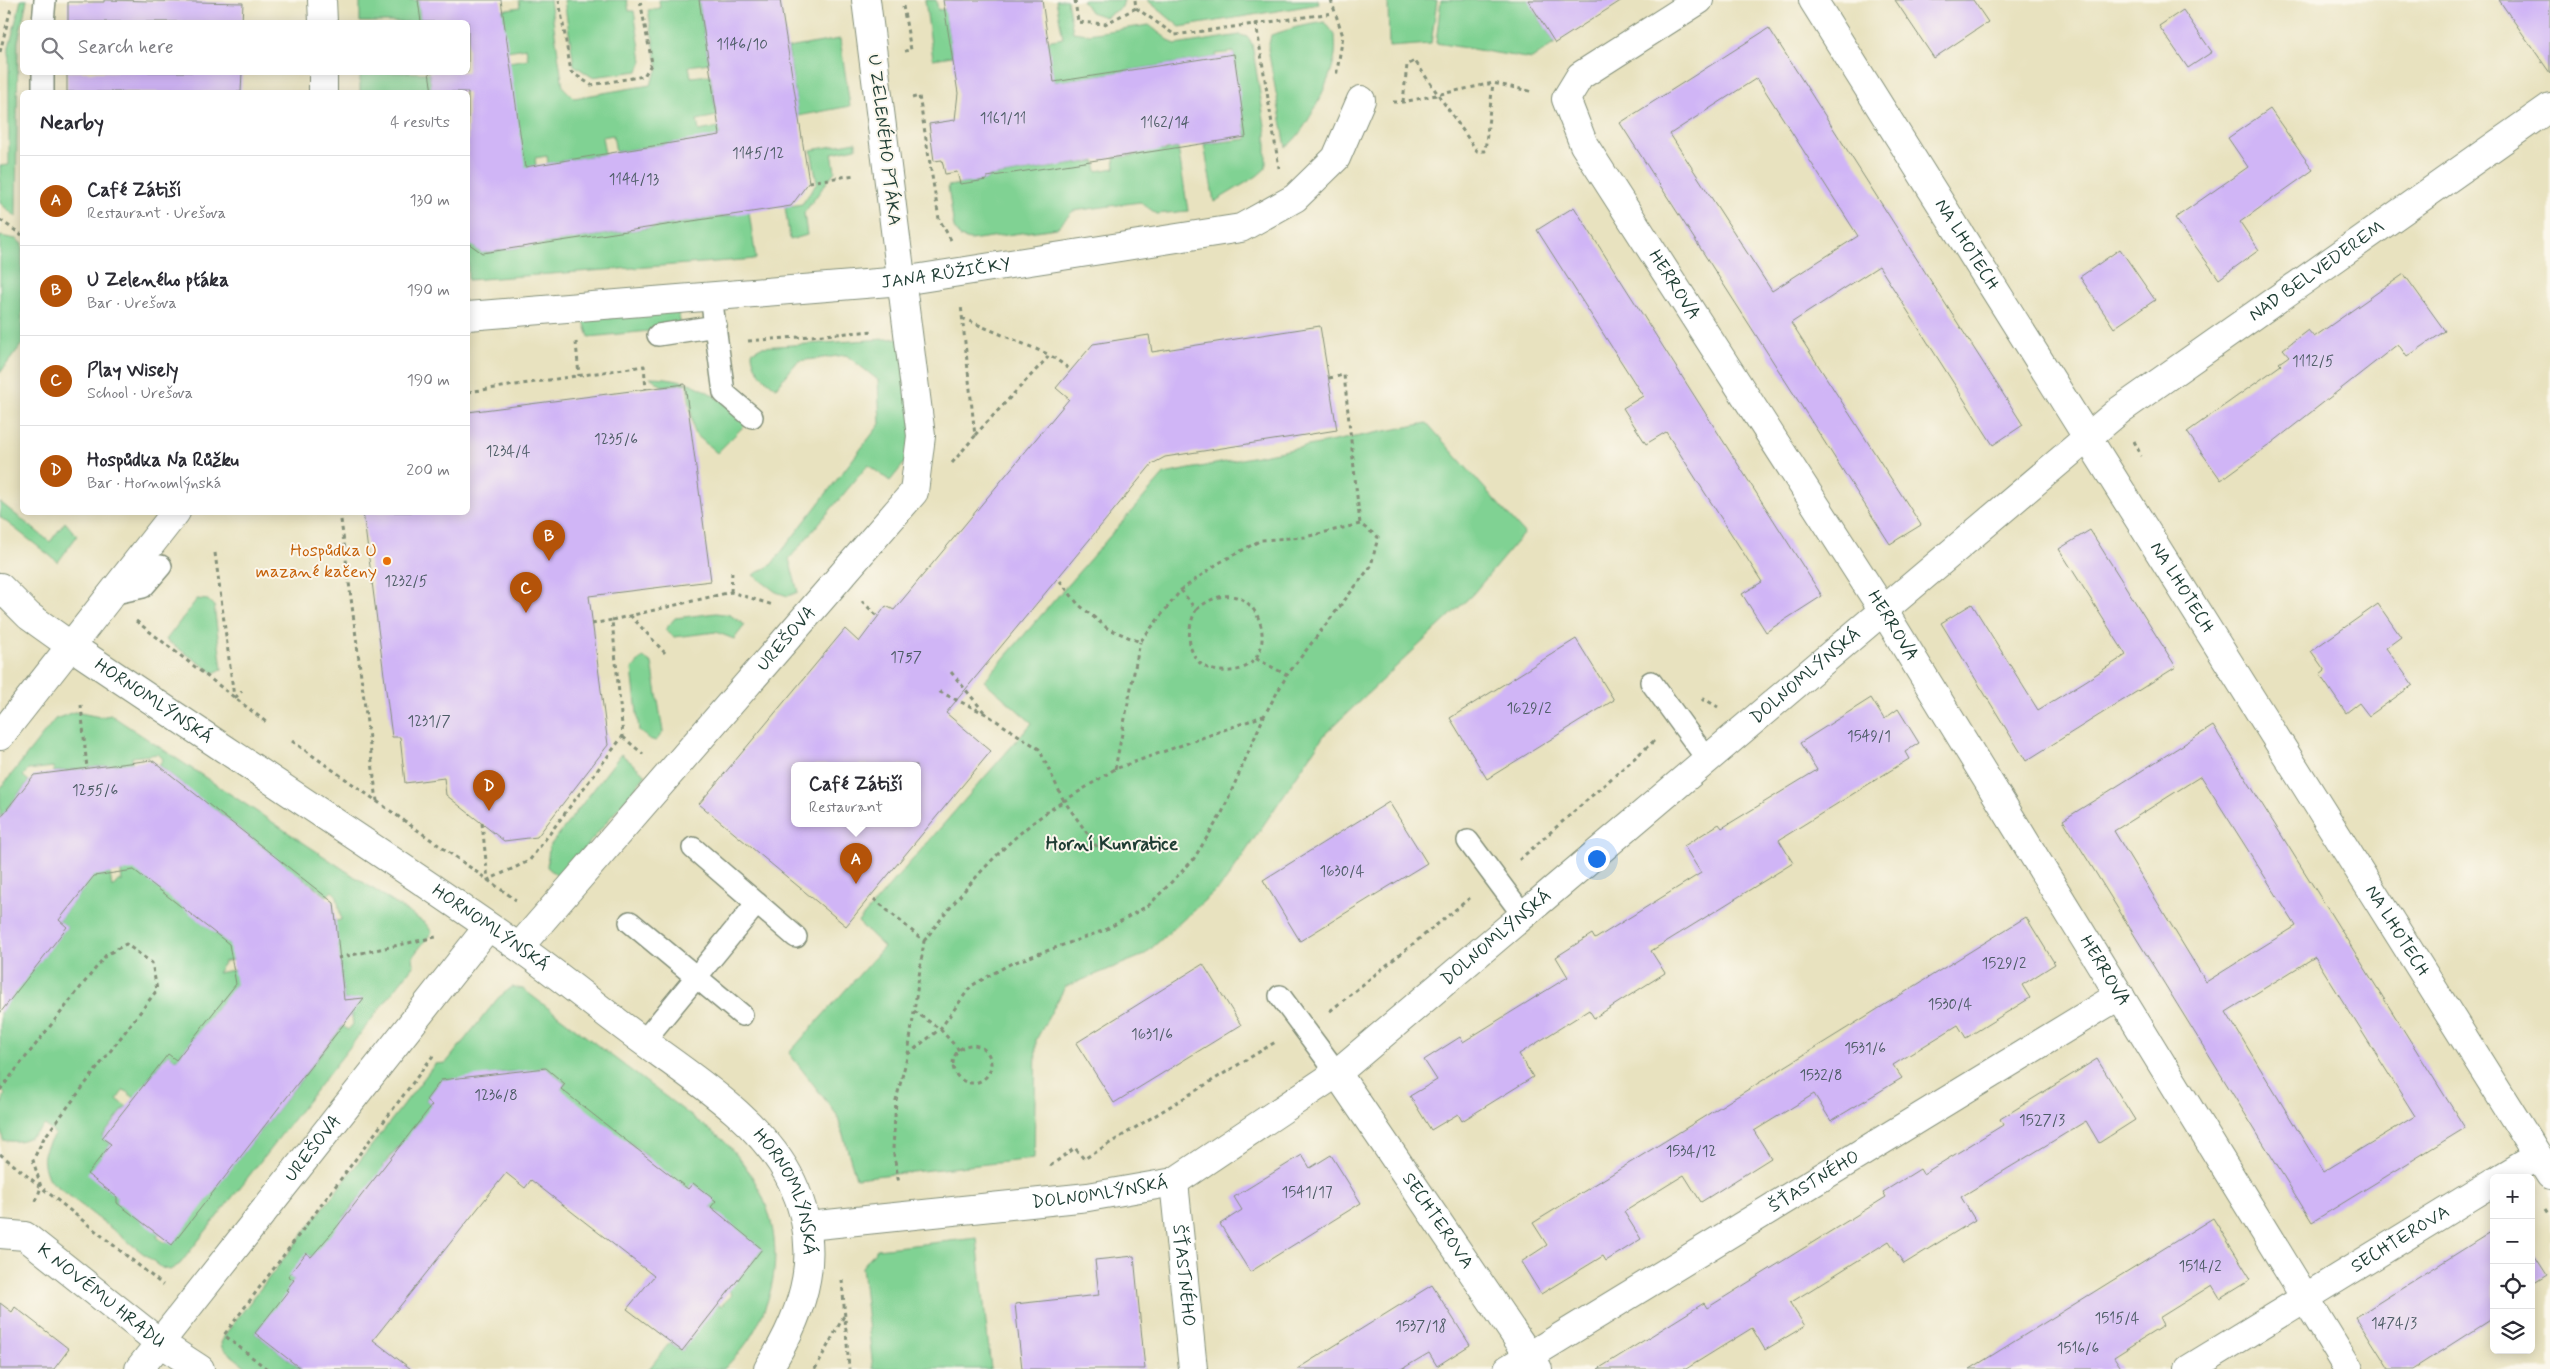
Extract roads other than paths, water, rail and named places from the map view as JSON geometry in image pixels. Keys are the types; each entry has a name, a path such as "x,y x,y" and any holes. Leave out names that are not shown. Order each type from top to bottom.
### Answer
{"street":[{"path":"322,0 323,20"},
{"name":"U ZELENÉHO PTÁKA","path":"866,0 902,281"},
{"name":"HERROVA","path":"1699,0 1580,76 1566,99 1584,145 1883,610 2307,1298"},
{"name":"NA LHOTECH","path":"1813,0 2544,1165"},
{"path":"323,75 323,90"},
{"name":"JANA RŮŽIČKY","path":"470,316 902,281 1240,228 1295,198 1336,158 1362,100"},
{"name":"NAD BELVEDEREM","path":"2087,439 2120,410 2550,107"},
{"name":"UREŠOVA","path":"519,947 914,492 921,436 902,281"},
{"name":"DOLNOMLÝNSKÁ","path":"808,1226 905,1214 1088,1197 1174,1182 1337,1073 2087,439"},
{"path":"0,736 174,515"},
{"name":"HORNOMLÝNSKÁ","path":"0,587 29,616 71,646 519,947 744,1119 777,1154 793,1183 808,1226 809,1274 798,1314 768,1369"},
{"name":"UREŠOVA","path":"139,1369 488,927"},
{"name":"ŠŤASTNÉHO","path":"1525,1364 2120,995"},
{"name":"SECHTEROVA","path":"1337,1073 1525,1364"},
{"path":"2514,1174 2544,1165"},
{"name":"ŠŤASTNÉHO","path":"1174,1182 1193,1369"},
{"name":"SECHTEROVA","path":"2189,1369 2490,1184"},
{"name":"K NOVÉMU HRADU","path":"12,1235 160,1343 200,1369"},
{"path":"2307,1298 2349,1369"}],"lane":[{"path":"44,20 45,0"},
{"path":"43,75 43,90"},
{"path":"711,296 724,394 752,417"},
{"path":"658,335 717,335"},
{"path":"112,594 143,587 161,566"},
{"path":"1651,682 1707,759"},
{"path":"1468,841 1523,915"},
{"path":"693,848 796,937"},
{"path":"643,1042 758,903"},
{"path":"630,922 742,1015"},
{"path":"1280,996 1337,1073"}],"place":[{"name":"Hospůdka U mazané kačeny","path":"387,561"},
{"name":"U Zeleného ptáka","path":"549,561"},
{"name":"Play Wisely","path":"526,613"},
{"name":"Hospůdka Na Růžku","path":"489,811"},
{"name":"Café Zátiší","path":"856,884"}],"district":[{"name":"Horní Kunratice","path":"1112,844"}]}
